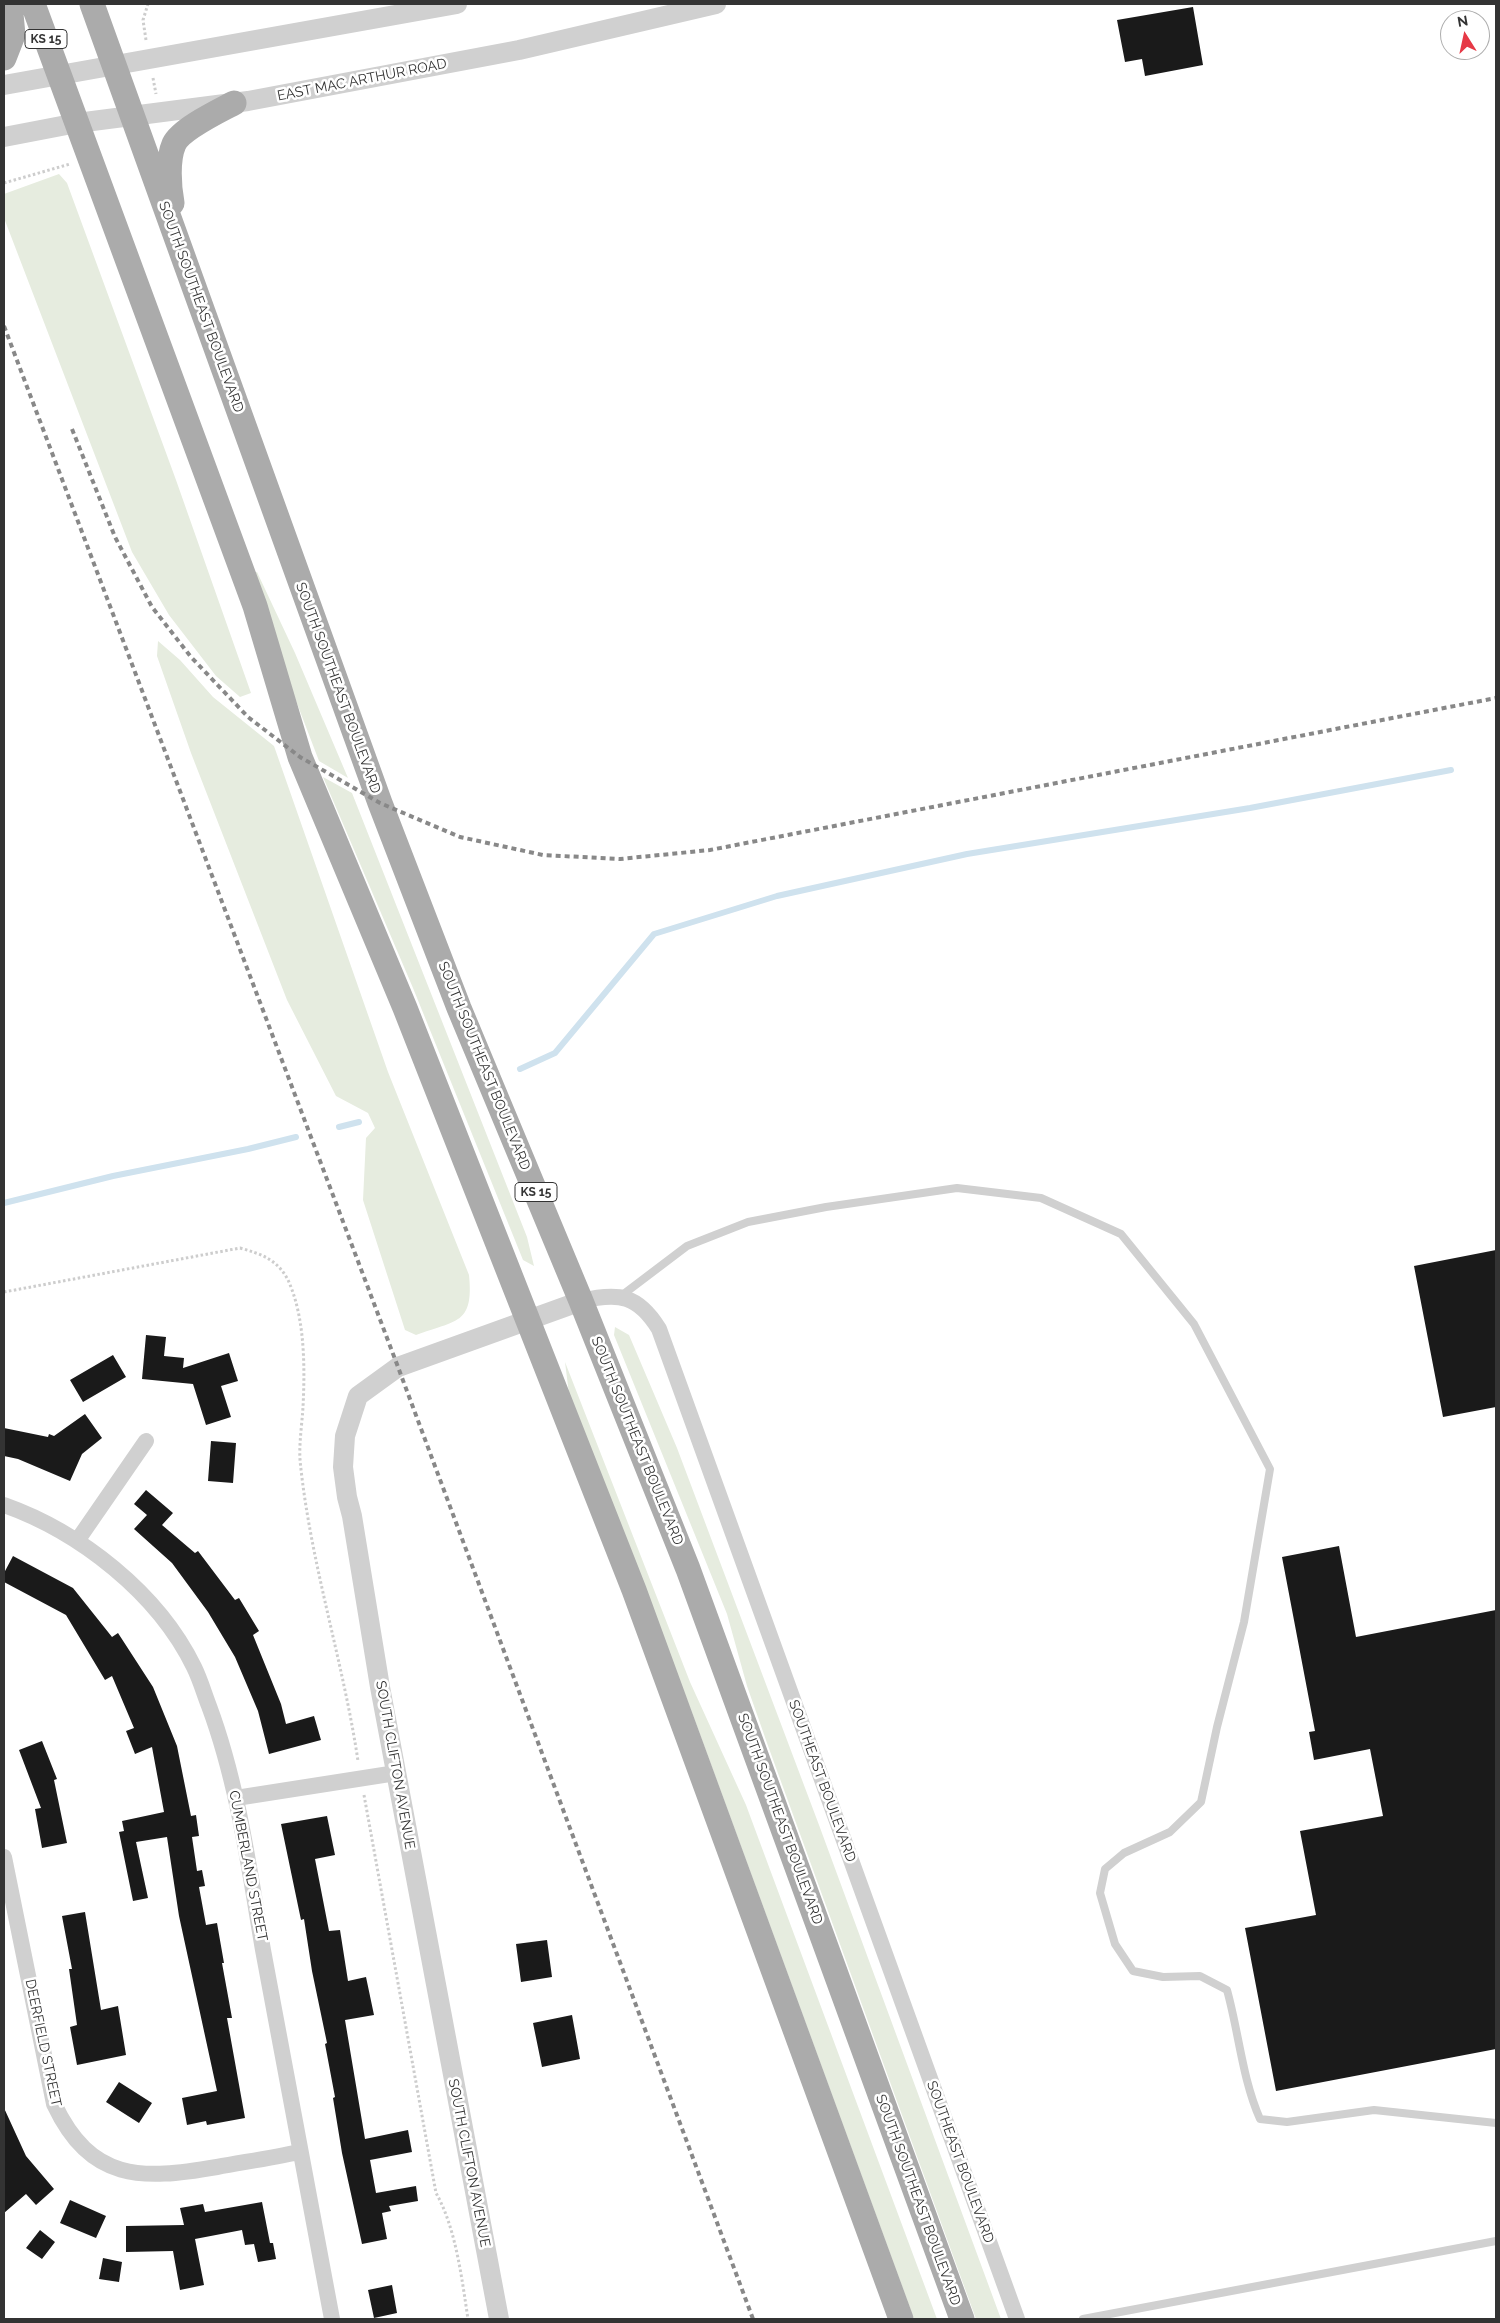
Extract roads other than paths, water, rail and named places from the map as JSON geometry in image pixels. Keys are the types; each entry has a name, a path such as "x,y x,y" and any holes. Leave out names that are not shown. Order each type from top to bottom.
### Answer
{"main road":[{"path":"4,58 13,35 10,4"},
{"name":"KS 15","path":"33,4 255,606 300,757 405,1008 638,1600 901,2319"},
{"name":"SOUTH SOUTHEAST BOULEVARD","path":"92,4 380,803 459,1008 581,1301 688,1569 962,2319"},
{"path":"182,254 168,180 174,144 196,124 234,103"}],"street":[{"path":"4,85 456,4"},
{"name":"EAST MAC ARTHUR ROAD","path":"4,137 132,116 234,103 519,50 716,4"},
{"path":"581,1301 606,1295 621,1296"},
{"name":"SOUTHEAST BOULEVARD","path":"621,1296 637,1303 649,1313 659,1329 1017,2319"},
{"name":"SOUTH CLIFTON AVENUE","path":"499,2319 396,1773 344,1477 345,1436 358,1396 398,1367 581,1301"},
{"path":"77,1541 146,1441"},
{"name":"CUMBERLAND STREET","path":"4,1506 58,1529 108,1564 137,1590 163,1620 194,1667 220,1735 236,1798 299,2152 332,2319"},
{"path":"236,1798 396,1773"},
{"name":"DEERFIELD STREET","path":"4,1857 54,2104 74,2138 104,2162 120,2171 138,2175 188,2172 299,2152"}],"lane":[{"path":"621,1296 687,1246 748,1222 826,1207 956,1188 1041,1198 1120,1234 1194,1324 1270,1469 1244,1622 1217,1727 1201,1802 1170,1832 1124,1853 1105,1869 1100,1892 1115,1944 1133,1971 1163,1978 1200,1976 1227,1990 1237,2025 1249,2094 1260,2119 1287,2122 1374,2110 1496,2123"},
{"path":"1083,2319 1496,2241"}],"waterway":[{"path":"520,1069 555,1053 654,934 777,896 967,854 1250,808 1451,770"},
{"path":"339,1127 359,1122"},
{"path":"4,1203 113,1176 248,1149 296,1137"}],"railway":[{"path":"4,326 398,1367 753,2319"},
{"path":"72,429 115,537 152,607 191,657 248,717 300,757 380,803 460,837 543,855 620,859 710,850 1496,698"}]}
